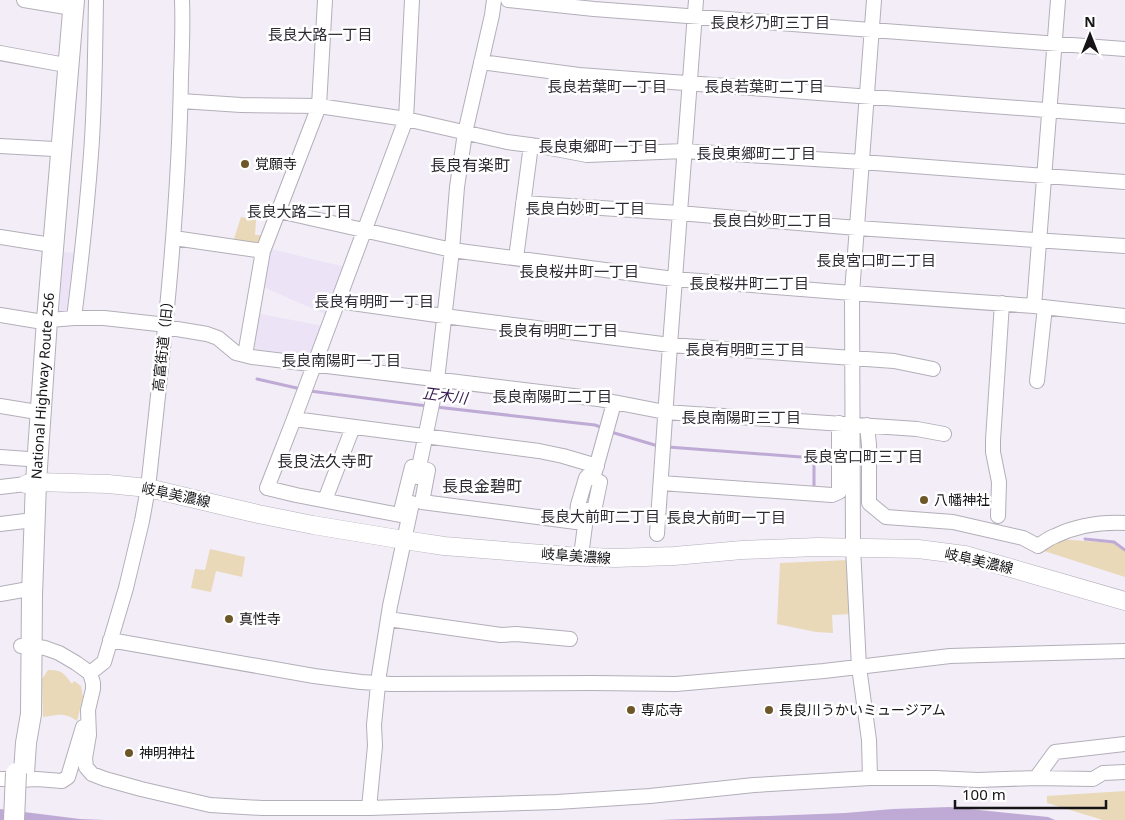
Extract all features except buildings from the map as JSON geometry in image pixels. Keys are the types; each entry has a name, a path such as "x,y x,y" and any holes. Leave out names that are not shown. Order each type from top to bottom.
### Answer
{"highway":[{"name":"National Highway Route 256","path":"26,646 23,590 25,521 31,483 28,459 30,411 42,321 45,244 60,64 68,2"},
{"name":"National Highway Route 256","path":"19,776 26,646 32,595 31,483 68,2"},
{"path":"14,820 19,776"},
{"path":"19,776 22,820"}],"main road":[{"name":"岐阜美濃線","path":"31,483 108,484 148,488 295,521 444,546 615,558 817,547 918,549 965,555 1125,601"}],"street":[{"path":"24,0 68,2"},
{"path":"74,318 92,152 96,0"},
{"name":"高富街道（旧）","path":"90,673 104,662 126,588 148,488 174,238 181,101 182,0"},
{"path":"245,355 263,251 319,106 325,0"},
{"path":"412,0 406,119 267,488 400,515 412,467 428,470 422,502 576,522 578,505 586,478 595,472"},
{"path":"370,808 378,682 388,619 437,380 452,250 456,187 465,133 494,0"},
{"path":"508,0 594,9 1125,49"},
{"path":"657,534 674,279 696,0"},
{"path":"660,483 832,495 839,492 853,359 852,293 874,0"},
{"path":"1037,381 1040,240 1058,0"},
{"path":"0,53 60,64"},
{"path":"481,62 579,75 1125,116"},
{"path":"181,101 241,106 319,106 406,119 507,142 588,155 684,151 862,162 1125,182"},
{"path":"516,258 531,145"},
{"path":"0,146 54,149"},
{"path":"523,203 1125,246"},
{"path":"279,211 452,250 674,279 1039,307 1125,316"},
{"path":"0,238 45,244"},
{"path":"174,238 263,251"},
{"path":"338,301 670,345 894,362 933,369"},
{"path":"998,516 999,482 993,452 993,440 1002,304"},
{"path":"0,316 42,321 74,318 113,319 158,324 218,338 236,354 598,399 665,412 867,425 917,429 944,434"},
{"path":"581,556 584,525 595,472 614,403"},
{"path":"0,406 30,411"},
{"path":"294,419 539,451 563,456 595,472 600,482 594,516"},
{"path":"846,424 859,667 868,740 870,778"},
{"path":"867,425 869,503 886,517 953,522 1023,538 1038,546 1054,536 1084,527 1109,522 1125,523"},
{"path":"325,500 353,426"},
{"path":"0,458 28,459"},
{"path":"0,487 31,483"},
{"path":"0,524 25,521"},
{"path":"0,594 23,590"},
{"path":"388,619 501,635 516,634 570,639"},
{"path":"110,640 314,676 391,684 676,684 859,667 950,656 1125,651"},
{"path":"19,776 62,781 68,778 93,688 90,673 76,663 59,653 45,648 26,646"},
{"path":"88,710 89,735 85,758 86,767 92,774 105,779 210,805 262,808 370,808 557,802 650,796 754,785 870,778 978,780 1093,779 1104,773 1125,772"},
{"path":"1036,778 1055,752 1125,744"}],"shaded area":[{"path":"241,217 256,220 255,235 264,235 256,245 233,242"},
{"path":"271,249 345,267 327,315 261,286"},
{"path":"63,252 79,253 73,314 59,313"},
{"path":"256,313 323,326 313,358 251,351"},
{"path":"1057,539 1114,543 1125,551 1125,577 1041,550"},
{"path":"210,549 245,557 242,577 216,571 211,592 191,588 195,569 205,570"},
{"path":"848,560 849,614 832,615 833,633 816,632 777,624 780,563"},
{"path":"48,670 60,672 72,684 74,681 81,686 83,697 77,721 64,715 43,717 42,679"},
{"path":"1125,791 1125,820 1103,820 1047,803 1047,796"},
{"path":"950,807 1048,817 1055,820 660,820 845,813"},
{"path":"0,809 80,819 105,820 0,820"}],"waterway":[{"name":"正木川","path":"257,379 301,389"},
{"name":"正木川","path":"310,391 427,406"},
{"name":"正木川","path":"436,407 595,425 603,428"},
{"name":"正木川","path":"611,432 658,446"},
{"name":"正木川","path":"668,447 814,458 814,489"},
{"name":"正木川","path":"1085,539 1114,542 1125,550"}],"place":[{"name":"覚願寺","path":"245,164"},
{"name":"八幡神社","path":"924,500"},
{"name":"真性寺","path":"229,619"},
{"name":"専応寺","path":"631,710"},
{"name":"長良川うかいミュージアム","path":"769,710"},
{"name":"神明神社","path":"129,753"}],"district":[{"name":"長良杉乃町三丁目","path":"770,23"},
{"name":"長良大路一丁目","path":"320,35"},
{"name":"長良若葉町一丁目","path":"607,87"},
{"name":"長良若葉町二丁目","path":"764,87"},
{"name":"長良東郷町一丁目","path":"598,147"},
{"name":"長良東郷町二丁目","path":"756,154"},
{"name":"長良有楽町","path":"470,165"},
{"name":"長良白妙町一丁目","path":"585,209"},
{"name":"長良大路二丁目","path":"299,212"},
{"name":"長良白妙町二丁目","path":"772,221"},
{"name":"長良宮口町二丁目","path":"876,261"},
{"name":"長良桜井町一丁目","path":"579,272"},
{"name":"長良桜井町二丁目","path":"749,284"},
{"name":"長良有明町一丁目","path":"374,302"},
{"name":"長良有明町二丁目","path":"558,331"},
{"name":"長良有明町三丁目","path":"745,350"},
{"name":"長良南陽町一丁目","path":"341,361"},
{"name":"長良南陽町二丁目","path":"552,397"},
{"name":"長良南陽町三丁目","path":"741,418"},
{"name":"長良宮口町三丁目","path":"863,457"},
{"name":"長良法久寺町","path":"325,461"},
{"name":"長良金碧町","path":"482,486"},
{"name":"長良大前町二丁目","path":"600,517"},
{"name":"長良大前町一丁目","path":"726,518"}]}
